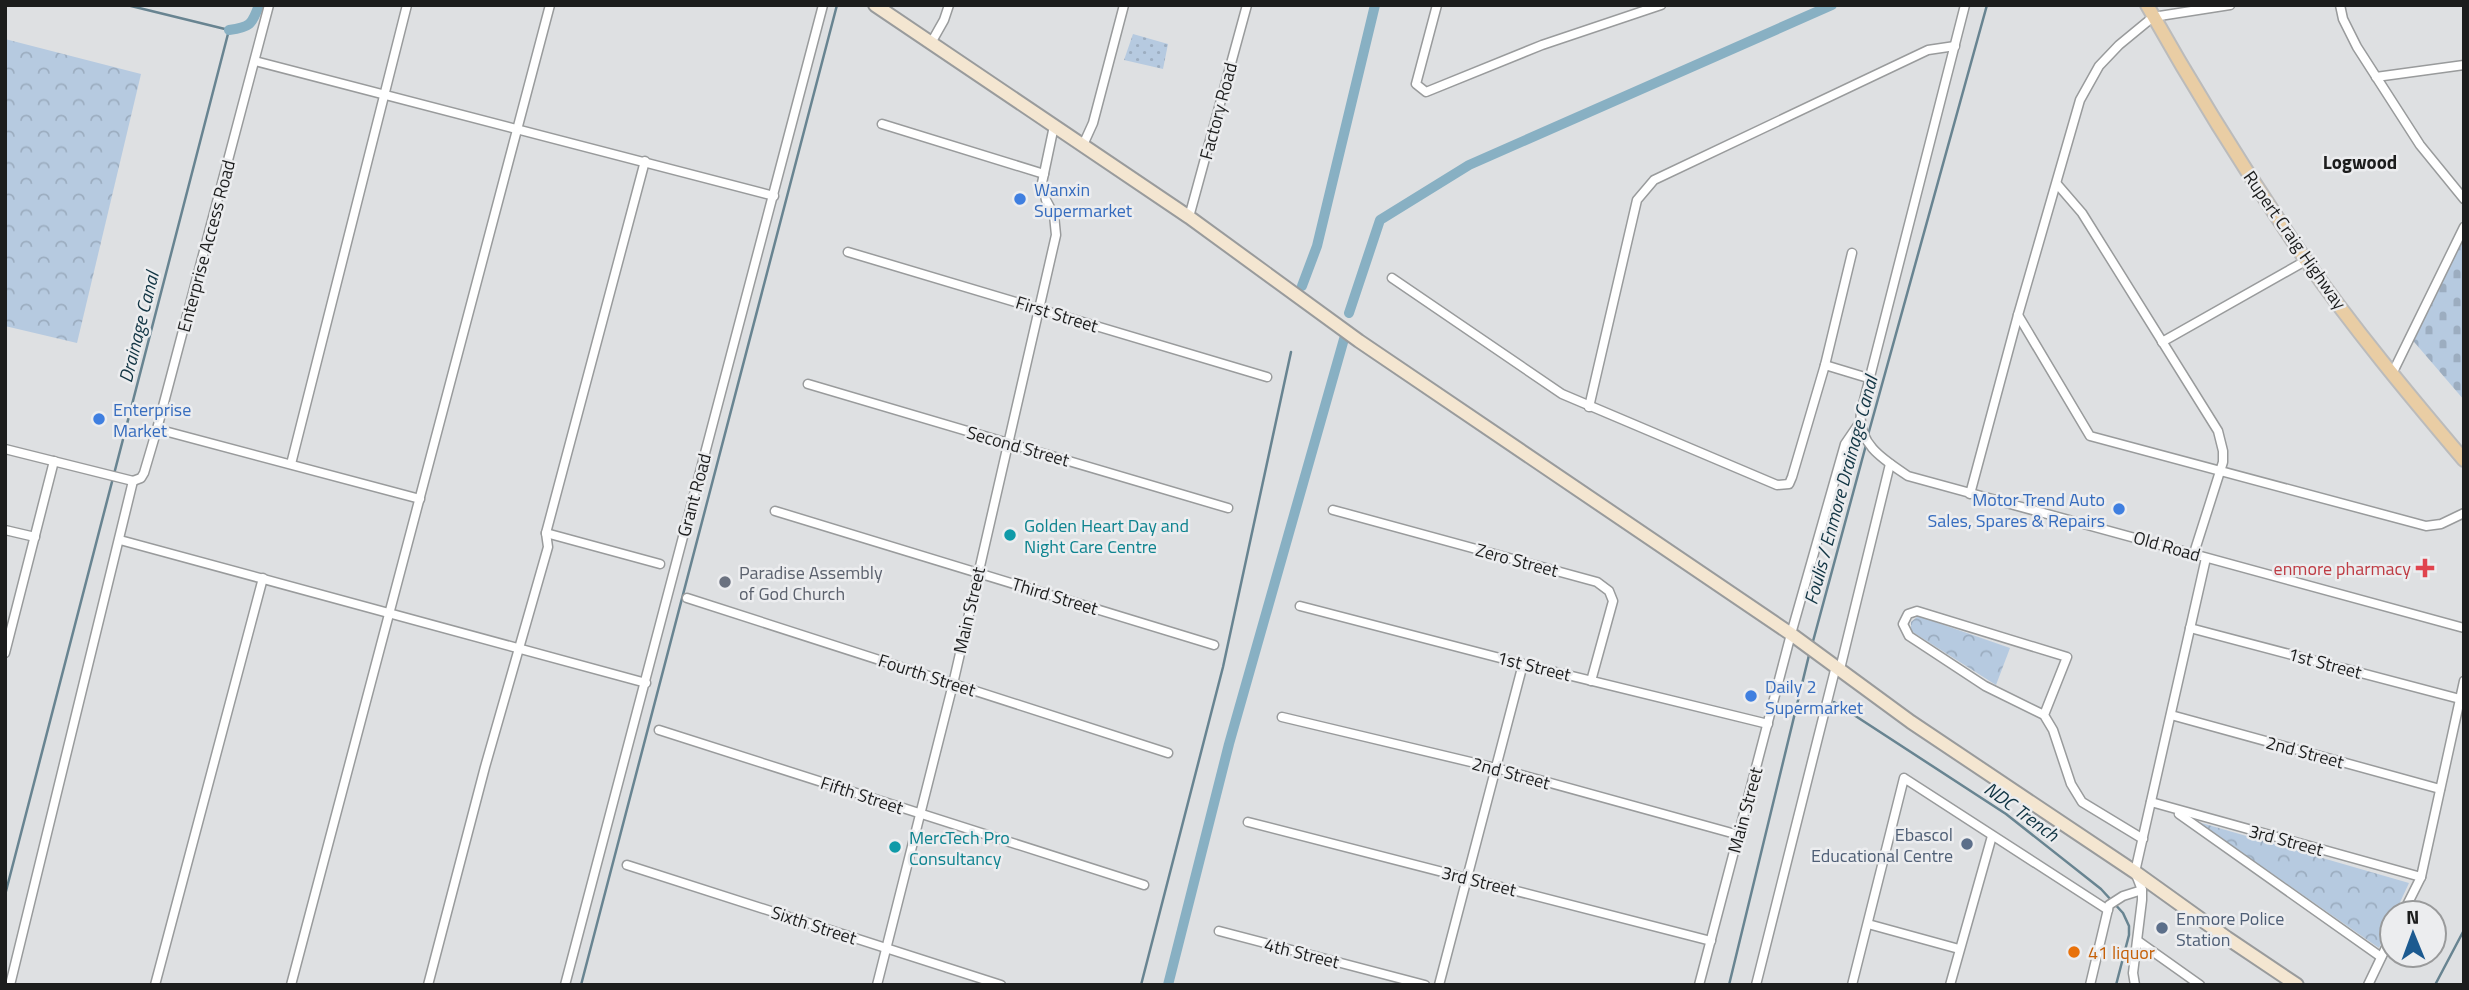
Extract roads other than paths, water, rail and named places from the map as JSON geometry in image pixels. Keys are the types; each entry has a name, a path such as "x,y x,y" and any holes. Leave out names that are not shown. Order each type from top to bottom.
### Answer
{"main road":[{"path":"876,5 934,40 1055,126 1082,140 1345,331 1822,655 1911,722 2136,872 2297,985"},
{"name":"Rupert Craig Highway","path":"2150,11 2228,142 2307,260 2392,374 2464,460"}],"street":[{"name":"Enterprise Access Road","path":"10,985 133,481 141,478 144,473 157,429 269,5"},
{"path":"291,464 407,5"},
{"path":"291,985 550,5"},
{"name":"Grant Road","path":"565,985 823,5"},
{"path":"934,40 949,5"},
{"path":"1082,140 1093,123 1124,5"},
{"name":"Factory Road","path":"1189,217 1247,5"},
{"path":"1437,5 1416,84 1426,92 1542,45 1661,5"},
{"name":"Main Street","path":"1699,985 1791,634 1845,444 1860,425 1868,378 1965,5"},
{"path":"1970,494 2080,100 2099,66 2150,11 2230,5"},
{"path":"2340,5 2343,19 2376,77 2420,145 2464,199"},
{"path":"1588,407 1637,200 1654,180 1928,50 1955,46"},
{"path":"255,61 774,196"},
{"path":"2376,77 2464,65"},
{"path":"881,124 1044,174 1055,126"},
{"path":"428,985 548,547 546,533 645,161"},
{"name":"Main Street","path":"877,985 953,684 1056,234 1054,215 1046,200 1042,183 1044,174"},
{"path":"2057,184 2082,213 2218,431 2223,452 2221,471 2194,553"},
{"path":"2392,374 2464,227"},
{"name":"First Street","path":"848,252 1267,377"},
{"path":"1392,278 1562,394 1777,485 1789,484 1825,365 1852,253"},
{"path":"2162,342 2307,260"},
{"path":"2018,315 2090,436 2426,526 2441,524 2464,513"},
{"path":"1825,365 1868,378"},
{"name":"Second Street","path":"808,384 1228,508"},
{"name":"Old Road","path":"1860,425 1875,454 1908,476 2464,628"},
{"path":"157,429 420,499"},
{"path":"5,449 133,481"},
{"path":"5,653 54,461"},
{"path":"1756,985 1890,464"},
{"name":"Third Street","path":"775,510 1214,645"},
{"name":"Zero Street","path":"1333,510 1597,582 1609,591 1612,601 1591,681"},
{"path":"5,530 35,537"},
{"path":"546,533 660,564"},
{"path":"120,540 646,683"},
{"path":"2135,985 2133,973 2142,890 2136,872 2206,558"},
{"path":"155,985 263,578"},
{"name":"Fourth Street","path":"687,598 1168,753"},
{"name":"1st Street","path":"1300,606 1768,724"},
{"path":"5,610 16,612"},
{"path":"2044,715 2067,657 1917,611 1908,614 1903,624 1909,636 1985,686 2044,715 2053,730 2071,784 2082,802 2143,839"},
{"name":"1st Street","path":"2190,628 2460,699"},
{"path":"1440,985 1523,664"},
{"path":"2410,899 2421,877 2464,681"},
{"name":"2nd Street","path":"2171,715 2440,789"},
{"name":"2nd Street","path":"1282,717 1496,768 1739,835"},
{"name":"Fifth Street","path":"659,730 1144,885"},
{"path":"1852,985 1904,778 2108,907"},
{"name":"3rd Street","path":"2151,802 2421,877"},
{"path":"2173,810 2378,954"},
{"name":"3rd Street","path":"1248,822 1711,941"},
{"path":"1950,985 1992,836"},
{"name":"Sixth Street","path":"627,865 1001,985"},
{"path":"2090,985 2108,907 2123,896 2142,890"},
{"path":"1868,924 1959,949"},
{"name":"4th Street","path":"1219,932 1425,985"},
{"path":"2138,941 2200,985"},
{"path":"2368,985 2378,965"}],"waterway":[{"name":"Drainage Canal","path":"5,895 229,30 127,5"},
{"path":"229,30 249,24 259,5"},
{"path":"581,985 837,5"},
{"path":"1302,286 1317,246 1375,5"},
{"path":"1349,313 1380,220 1469,165 1832,5"},
{"name":"Foulis / Enmore Drainage Canal","path":"1868,435 1987,5"},
{"path":"1168,985 1229,744 1344,339"},
{"path":"1141,985 1223,667 1291,352"},
{"name":"Foulis / Enmore Drainage Canal","path":"1812,645 1866,445"},
{"name":"Foulis / Enmore Drainage Canal","path":"1729,985 1810,651"},
{"name":"NDC Trench","path":"1834,702 2006,814 2101,889 2123,913 2129,926 2116,985"},
{"path":"2435,985 2464,930"}],"place":[{"name":"Wanxin Supermarket","path":"1020,199"},
{"name":"Enterprise Market","path":"99,419"},
{"name":"Motor Trend Auto Sales, Spares & Repairs","path":"2119,509"},
{"name":"Golden Heart Day and Night Care Centre","path":"1010,535"},
{"name":"enmore pharmacy","path":"2425,568"},
{"name":"Paradise Assembly of God Church","path":"725,582"},
{"name":"Daily 2 Supermarket","path":"1751,696"},
{"name":"Ebascol Educational Centre","path":"1967,844"},
{"name":"MercTech Pro Consultancy","path":"895,847"},
{"name":"Enmore Police Station","path":"2162,928"},
{"name":"41 liquor","path":"2074,952"}],"district":[{"name":"Logwood","path":"2360,161"}]}
